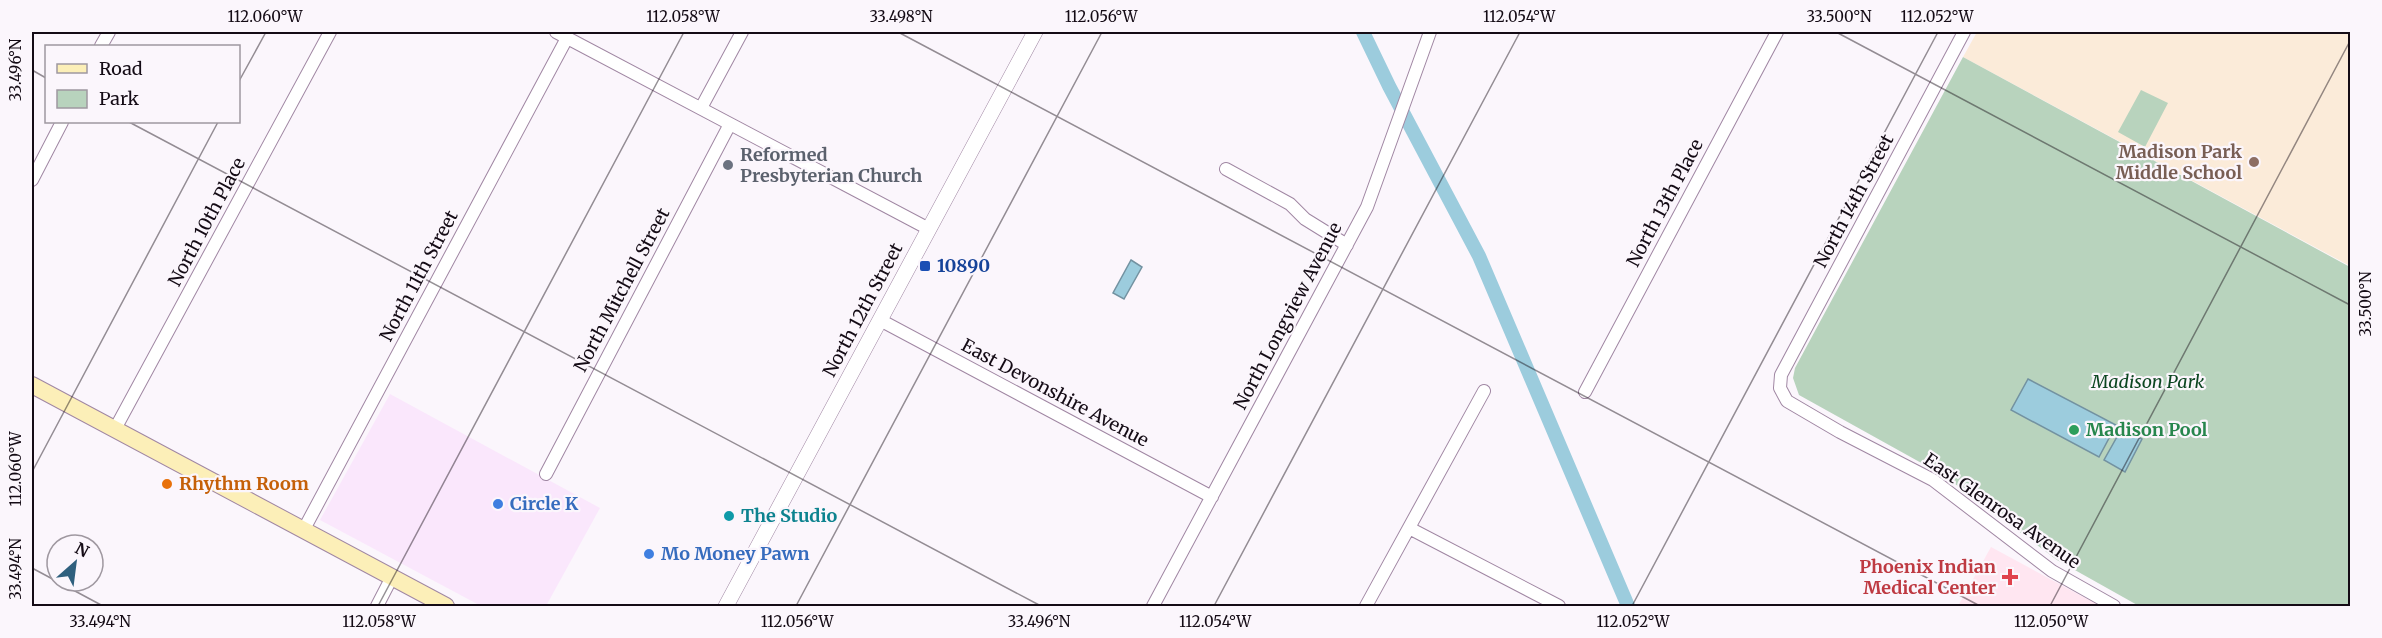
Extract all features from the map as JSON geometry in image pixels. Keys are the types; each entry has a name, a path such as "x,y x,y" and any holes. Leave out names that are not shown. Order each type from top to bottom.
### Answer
{"main road":[{"path":"32,385 446,606"}],"street":[{"name":"North 10th Place","path":"115,429 330,32"},
{"path":"701,108 742,32"},
{"name":"North 12th Street","path":"726,606 1035,32"},
{"name":"North Longview Avenue","path":"1153,606 1367,207 1430,32"},
{"name":"North 13th Place","path":"1584,392 1777,32"},
{"name":"North 14th Street","path":"1780,388 1781,375 1964,32"},
{"path":"561,35 929,229"},
{"name":"North 11th Street","path":"303,531 561,35"},
{"path":"32,180 61,123"},
{"name":"North Mitchell Street","path":"546,474 730,123"},
{"path":"1226,169 1290,204 1305,219 1347,245"},
{"name":"East Devonshire Avenue","path":"880,320 1212,497"},
{"name":"East Glenrosa Avenue","path":"1780,388 1787,401 1840,432 1934,480 2052,571 2114,606"},
{"path":"1366,606 1484,391"},
{"path":"1409,528 1559,606"},
{"path":"377,606 392,577"}],"shaded area":[{"name":"Madison Park Middle School","path":"1977,32 2350,32 2350,266 1963,57"},
{"path":"390,394 600,508 546,606 481,606 320,520"},
{"name":"Phoenix Indian Medical Center","path":"1991,547 2100,606 1958,606"}],"green space":[{"name":"Madison Park","path":"1963,57 2350,267 2350,606 2139,606 2057,560 1943,475 1799,395 1793,378 1795,368"},
{"path":"2141,90 2168,103 2145,147 2118,132"}],"water":[{"path":"1131,260 1142,267 1124,299 1113,293"},
{"path":"2028,379 2116,425 2099,457 2011,410"},
{"path":"2122,428 2142,439 2125,472 2104,460"}],"waterway":[{"path":"1363,32 1479,256 1628,606"}],"place":[{"name":"Madison Park Middle School","path":"2254,162"},
{"name":"Reformed Presbyterian Church","path":"728,165"},
{"name":"10890","path":"925,266"},
{"name":"Madison Pool","path":"2074,430"},
{"name":"Rhythm Room","path":"167,484"},
{"name":"Circle K","path":"498,504"},
{"name":"The Studio","path":"729,516"},
{"name":"Mo Money Pawn","path":"649,554"},
{"name":"Phoenix Indian Medical Center","path":"2010,577"}]}
